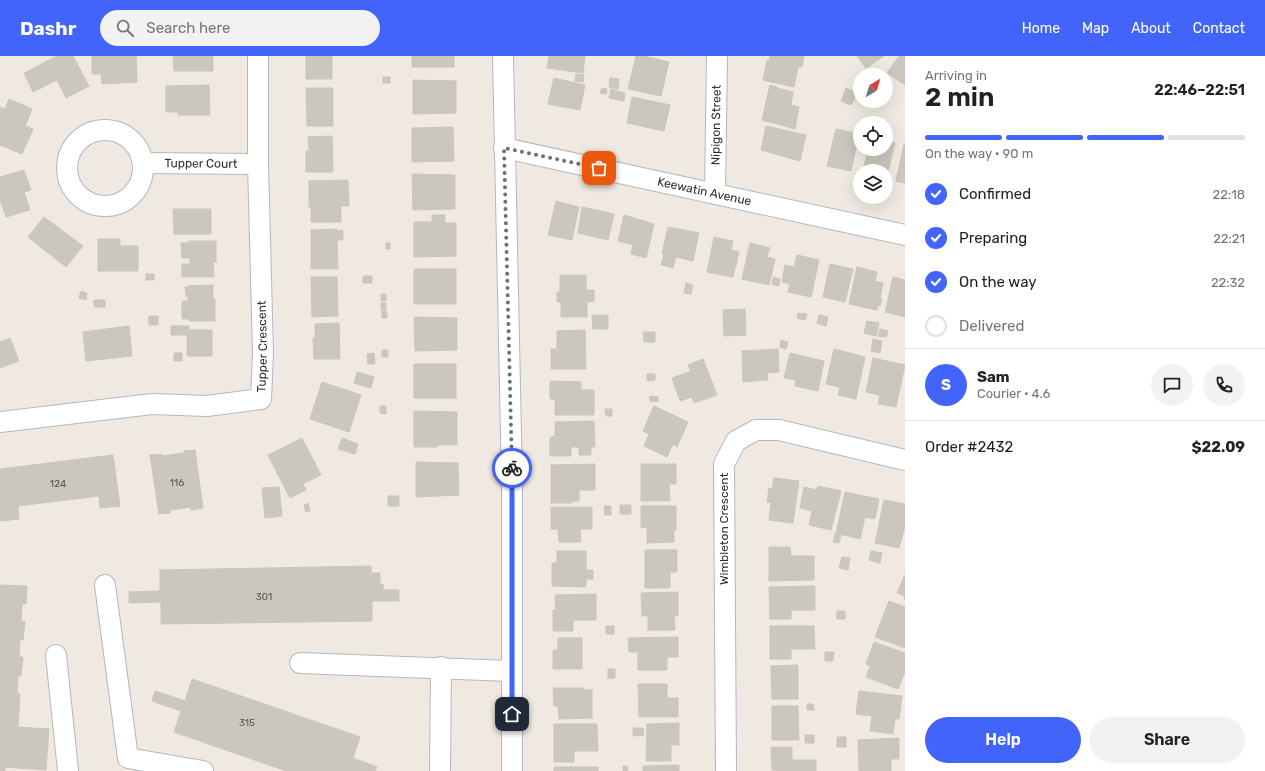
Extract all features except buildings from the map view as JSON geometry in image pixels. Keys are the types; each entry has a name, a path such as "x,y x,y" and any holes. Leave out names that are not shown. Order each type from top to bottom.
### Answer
{"street":[{"name":"Tupper Crescent","path":"0,422 152,404 207,406 261,399 263,353 258,164 258,56"},
{"path":"503,56 512,482 512,771"},
{"name":"Nipigon Street","path":"715,194 717,56"},
{"name":"Keewatin Avenue","path":"504,148 905,235"},
{"name":"Tupper Court","path":"143,163 258,164"},
{"name":"Wimbleton Crescent","path":"726,771 724,464 736,441 756,430 779,430 905,460"},
{"path":"105,585 128,758 203,771"},
{"path":"56,655 68,771"},
{"path":"300,663 441,667 512,671"},
{"path":"440,771 441,667"}],"way so far":[{"path":"512,468 504,148 599,168"}],"route":[{"path":"512,468 512,714"}]}
